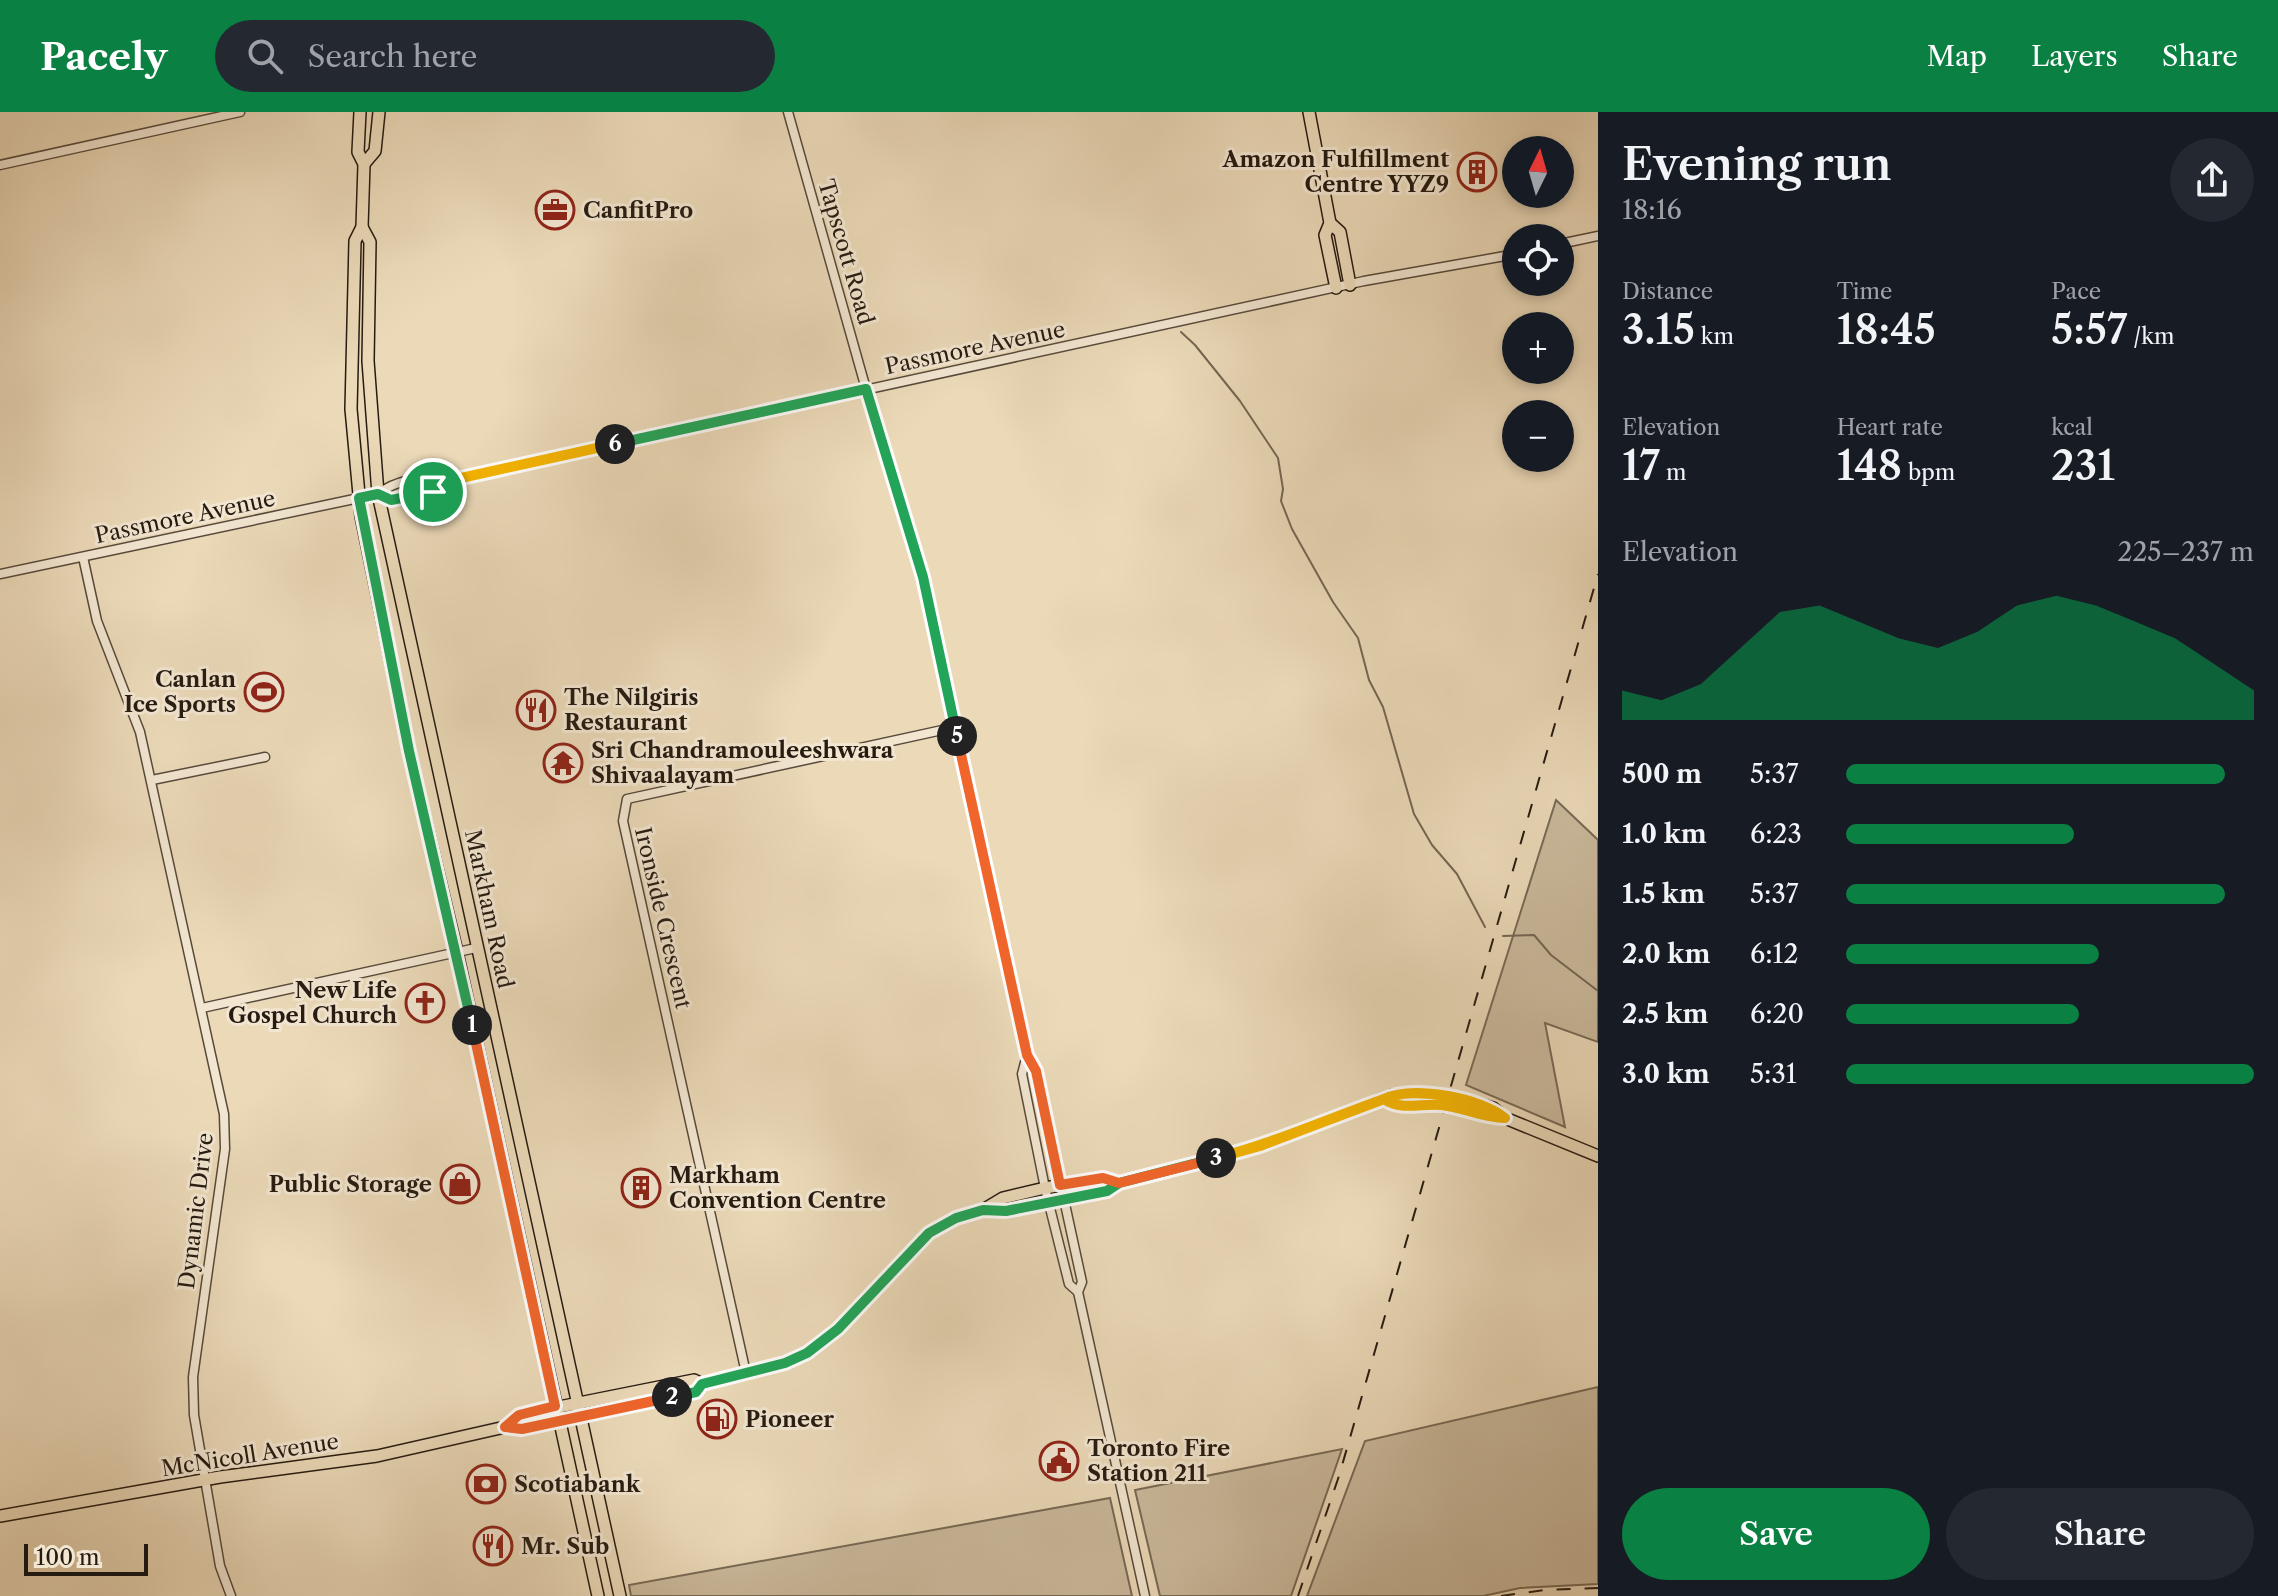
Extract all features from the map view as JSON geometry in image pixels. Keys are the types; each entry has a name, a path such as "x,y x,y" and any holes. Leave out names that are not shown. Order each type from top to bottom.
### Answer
{"main road":[{"name":"Markham Road","path":"360,112 358,152 364,164 362,227 355,241 351,409 359,498 409,751 457,952 598,1596"},
{"name":"Markham Road","path":"364,164 375,151 379,112"},
{"path":"1309,112 1330,223 1325,235 1336,288"},
{"path":"1330,223 1340,232 1350,285"},
{"name":"Markham Road","path":"362,227 370,242 368,361 378,494 578,1417 620,1596"},
{"name":"McNicoll Avenue","path":"983,1210 1006,1211 1107,1191 1119,1183 1260,1146 1384,1099 1393,1106 1441,1105 1489,1118 1505,1118 1598,1156"},
{"name":"McNicoll Avenue","path":"0,1516 206,1480 377,1456 505,1427 522,1429 696,1392 702,1384 785,1363 807,1353 838,1329 929,1233 956,1218 983,1210 1003,1198 1045,1188 1103,1178 1119,1183"},
{"name":"McNicoll Avenue","path":"505,1427 519,1415 555,1406 694,1380 702,1384"}],"street":[{"path":"0,165 240,112"},
{"name":"Tapscott Road","path":"788,112 923,577 1027,1055 1036,1071 1064,1198 1082,1282 1078,1292 1145,1596"},
{"path":"1574,241 1598,236"},
{"name":"Passmore Avenue","path":"378,494 391,500 433,492 443,482 1350,285 1502,257"},
{"name":"Passmore Avenue","path":"0,574 378,494 389,485 432,477 443,482"},
{"name":"Dynamic Drive","path":"83,557 97,621 112,652 140,732 224,1114 225,1149 193,1377 194,1415 220,1566 231,1596"},
{"name":"Ironside Crescent","path":"746,1373 623,821 627,799 956,727"},
{"path":"152,780 265,757"},
{"path":"202,1008 476,948"},
{"name":"Tapscott Road","path":"1027,1055 1022,1074 1045,1188 1069,1284 1078,1292"}],"shaded area":[{"path":"1556,800 1598,840 1598,1042 1545,1023 1565,1127 1466,1085"},
{"path":"1598,1387 1598,1584 1520,1588 1483,1596 1307,1596 1365,1441"},
{"path":"1342,1449 1291,1596 1160,1596 1135,1490"},
{"path":"1110,1498 1132,1596 631,1596 629,1585"}],"waterway":[{"path":"1181,332 1240,401 1278,458 1283,489 1281,501 1292,529 1333,602 1358,638 1369,680 1383,707 1414,814 1432,845 1457,874 1485,927"},
{"path":"1503,936 1534,935 1551,955 1598,991"}],"railway":[{"path":"1298,1596 1339,1476 1598,574"},
{"path":"1501,1596 1598,1588"}],"place":[{"name":"Amazon Fulfillment Centre YYZ9","path":"1477,172"},
{"name":"CanfitPro","path":"555,210"},
{"name":"Canlan Ice Sports","path":"264,692"},
{"name":"The Nilgiris Restaurant","path":"536,710"},
{"name":"Sri Chandramouleeshwara Shivaalayam","path":"563,763"},
{"name":"New Life Gospel Church","path":"425,1003"},
{"name":"Public Storage","path":"460,1184"},
{"name":"Markham Convention Centre","path":"641,1188"},
{"name":"Pioneer","path":"717,1419"},
{"name":"Toronto Fire Station 211","path":"1059,1461"},
{"name":"Scotiabank","path":"486,1484"},
{"name":"Mr. Sub","path":"493,1546"}],"route":[{"path":"433,492 391,500 378,494 359,498 409,751 457,952 555,1406 519,1415 505,1427 522,1429 696,1392 702,1384 785,1363 807,1353 838,1329 929,1233 956,1218 983,1210 1006,1211 1107,1191 1119,1183 1260,1146 1384,1099 1393,1106 1446,1105 1489,1118 1505,1118 1493,1108 1449,1096 1392,1095 1260,1146 1199,1162 1119,1183 1103,1178 1060,1185 1036,1071 1027,1055 923,577 866,389 443,482 433,492"}]}
